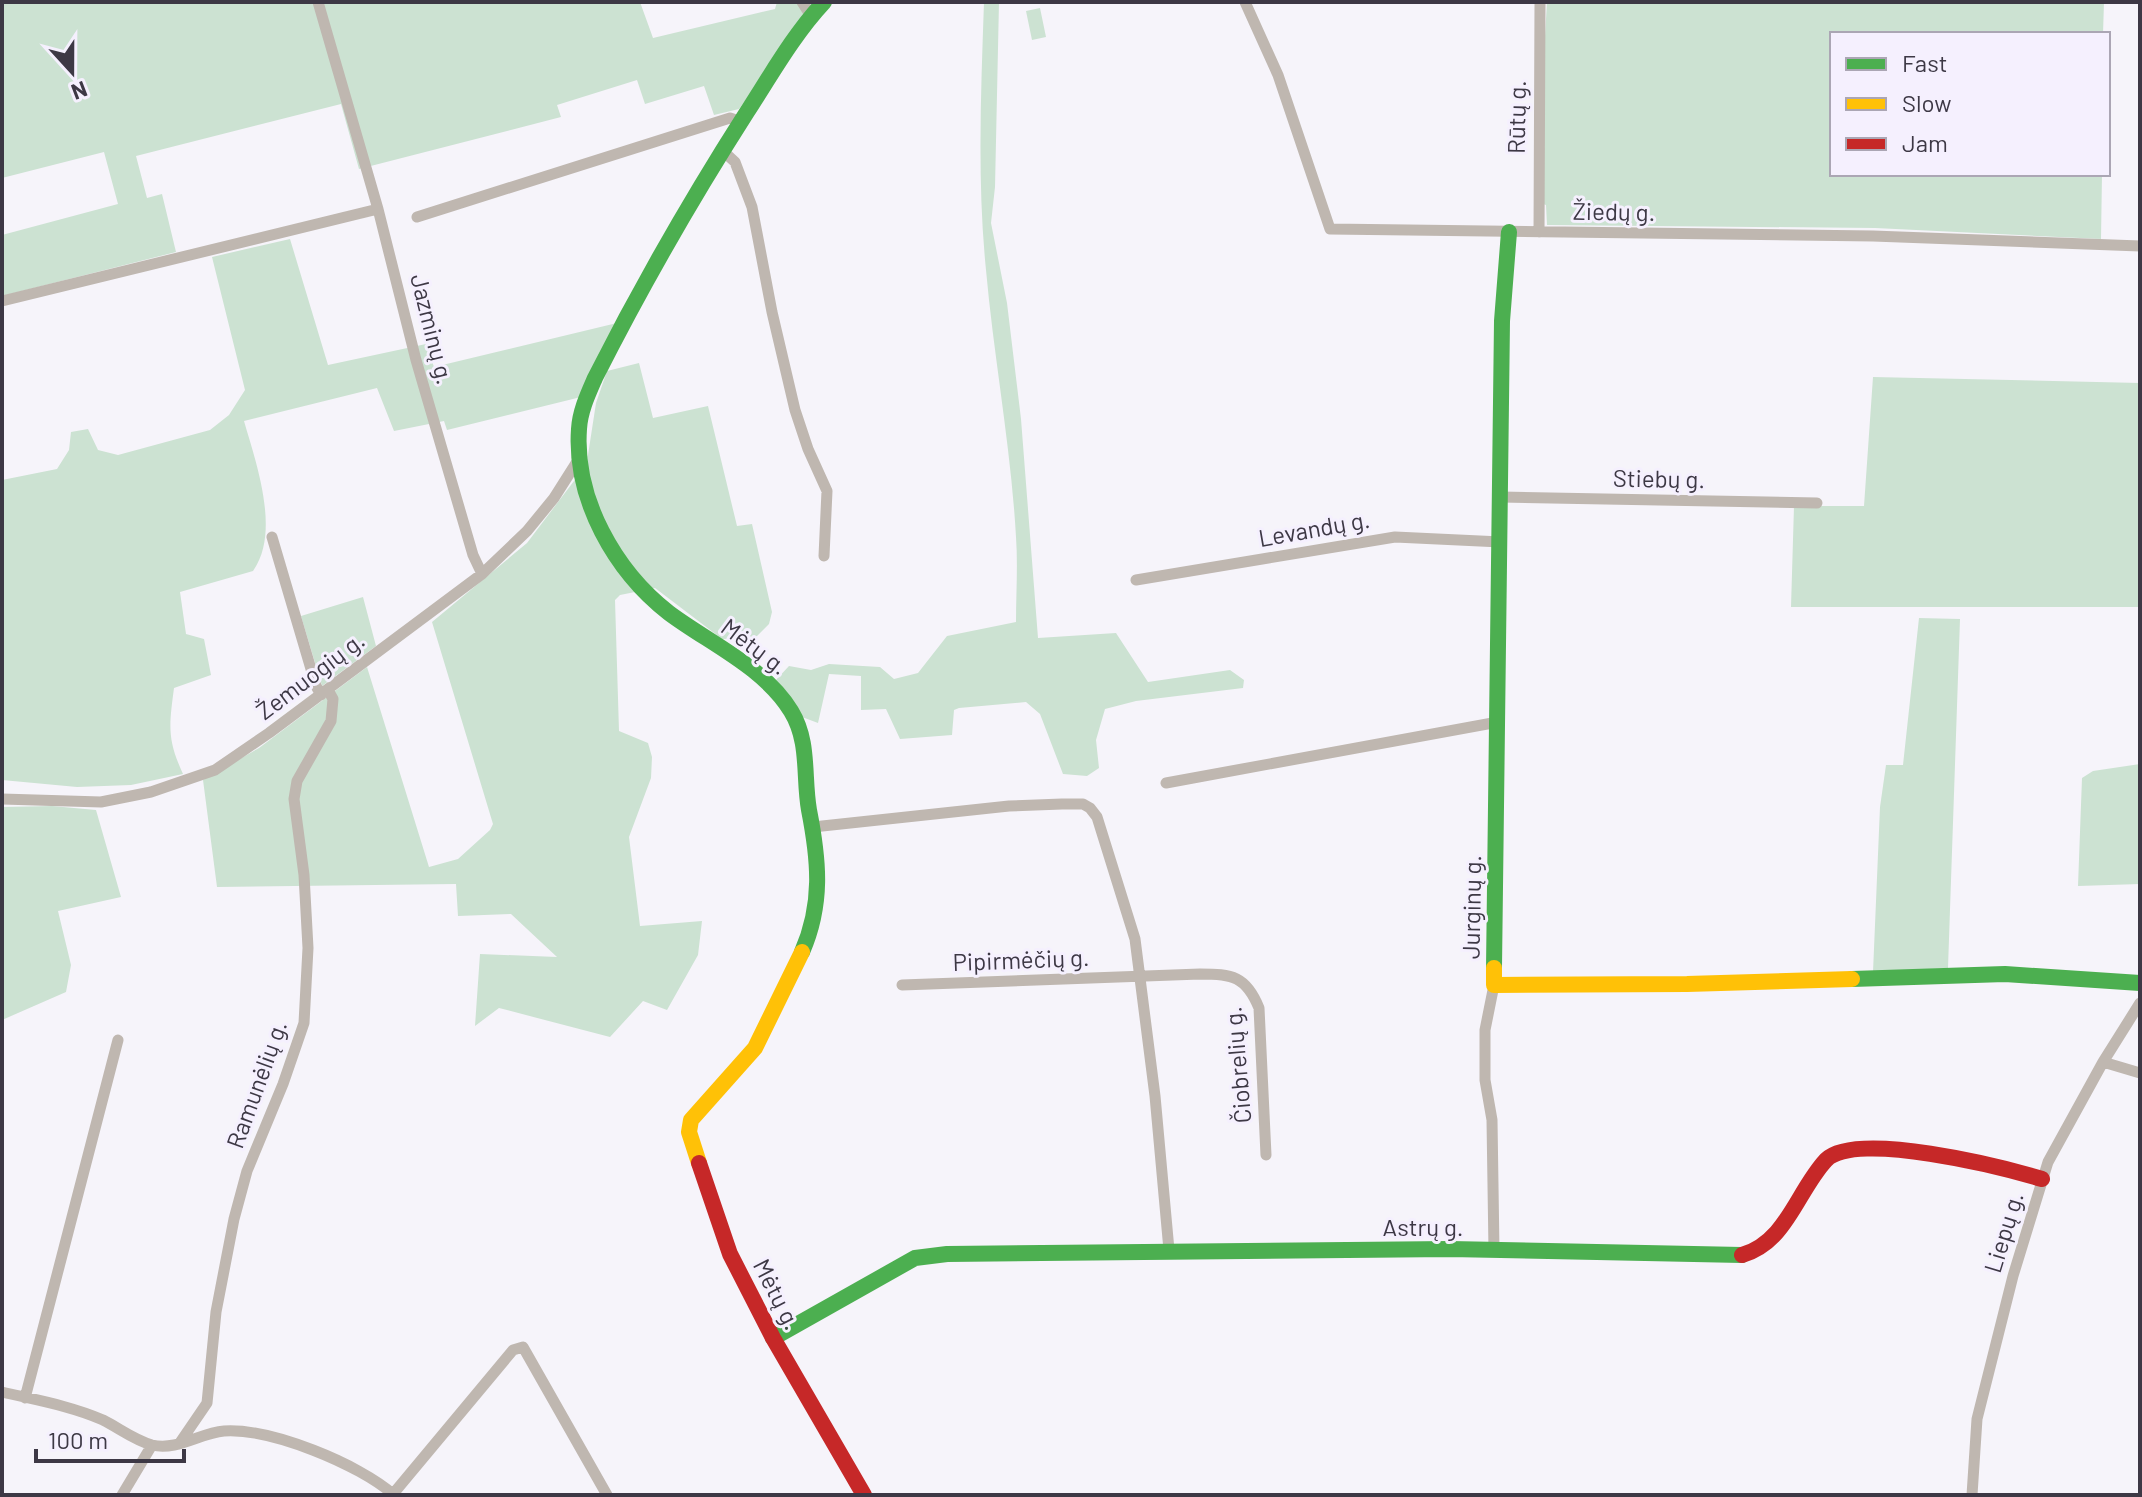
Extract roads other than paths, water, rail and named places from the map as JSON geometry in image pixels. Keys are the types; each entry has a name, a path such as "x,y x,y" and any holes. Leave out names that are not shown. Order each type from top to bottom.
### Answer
{"street":[{"name":"Jazminų g.","path":"318,2 378,209 416,360 473,555 482,574"},
{"name":"Mėtų g.","path":"824,2 807,9 722,150 639,294 588,396 579,426 580,457 586,487 600,526 632,574 653,598 771,686 791,708 804,739 806,788 819,877 817,909 808,944 765,1033 731,1080 695,1114 689,1132 730,1254 773,1338 864,1495"},
{"name":"Žiedų g.","path":"1245,2 1278,75 1330,229 1873,236 2140,246"},
{"name":"Rūtų g.","path":"1539,232 1540,2"},
{"path":"417,217 730,118 739,121"},
{"path":"722,150 735,162 752,207 795,410 827,491 824,556"},
{"path":"2,301 378,209"},
{"name":"Jurginų g.","path":"1509,232 1502,321 1494,985 1687,984 2005,974 2140,983"},
{"name":"Žemuogių g.","path":"2,799 101,802 191,780 234,759 482,574 544,511 580,457"},
{"name":"Stiebų g.","path":"1501,497 1817,503"},
{"path":"272,537 316,686 324,692"},
{"name":"Levandų g.","path":"1136,580 1395,537 1501,542"},
{"name":"Ramunėlių g.","path":"179,1444 201,1416 209,1392 216,1312 234,1219 247,1171 304,1023 308,948 304,875 294,799 297,781 331,721 333,699 324,692"},
{"path":"1166,783 1498,722"},
{"path":"813,827 1009,806 1083,804 1090,808 1097,817 1135,939 1169,1250"},
{"name":"Čiobrelių g.","path":"1141,975 1226,974 1237,978 1251,991 1259,1008 1266,1155"},
{"name":"Pipirmėčių g.","path":"902,985 1141,975"},
{"path":"1494,985 1485,1030 1485,1080 1492,1120 1494,1251"},
{"name":"Liepų g.","path":"1972,1495 1980,1404 2042,1179 2048,1162 2103,1062 2140,1003"},
{"path":"25,1398 118,1040"},
{"path":"2103,1062 2140,1073"},
{"name":"Astrų g.","path":"773,1338 915,1258 986,1253 1169,1250 1747,1254 1766,1243 1774,1234 1822,1165 1834,1153 1848,1148 1876,1148 1978,1164 2015,1170 2042,1179"},
{"path":"2,1392 69,1408 103,1420 152,1445 166,1447 212,1434 238,1431 291,1443 362,1472 394,1494 513,1350 523,1347 607,1495"},
{"path":"201,1416 206,1429 212,1434"},
{"path":"122,1495 152,1445"}]}
